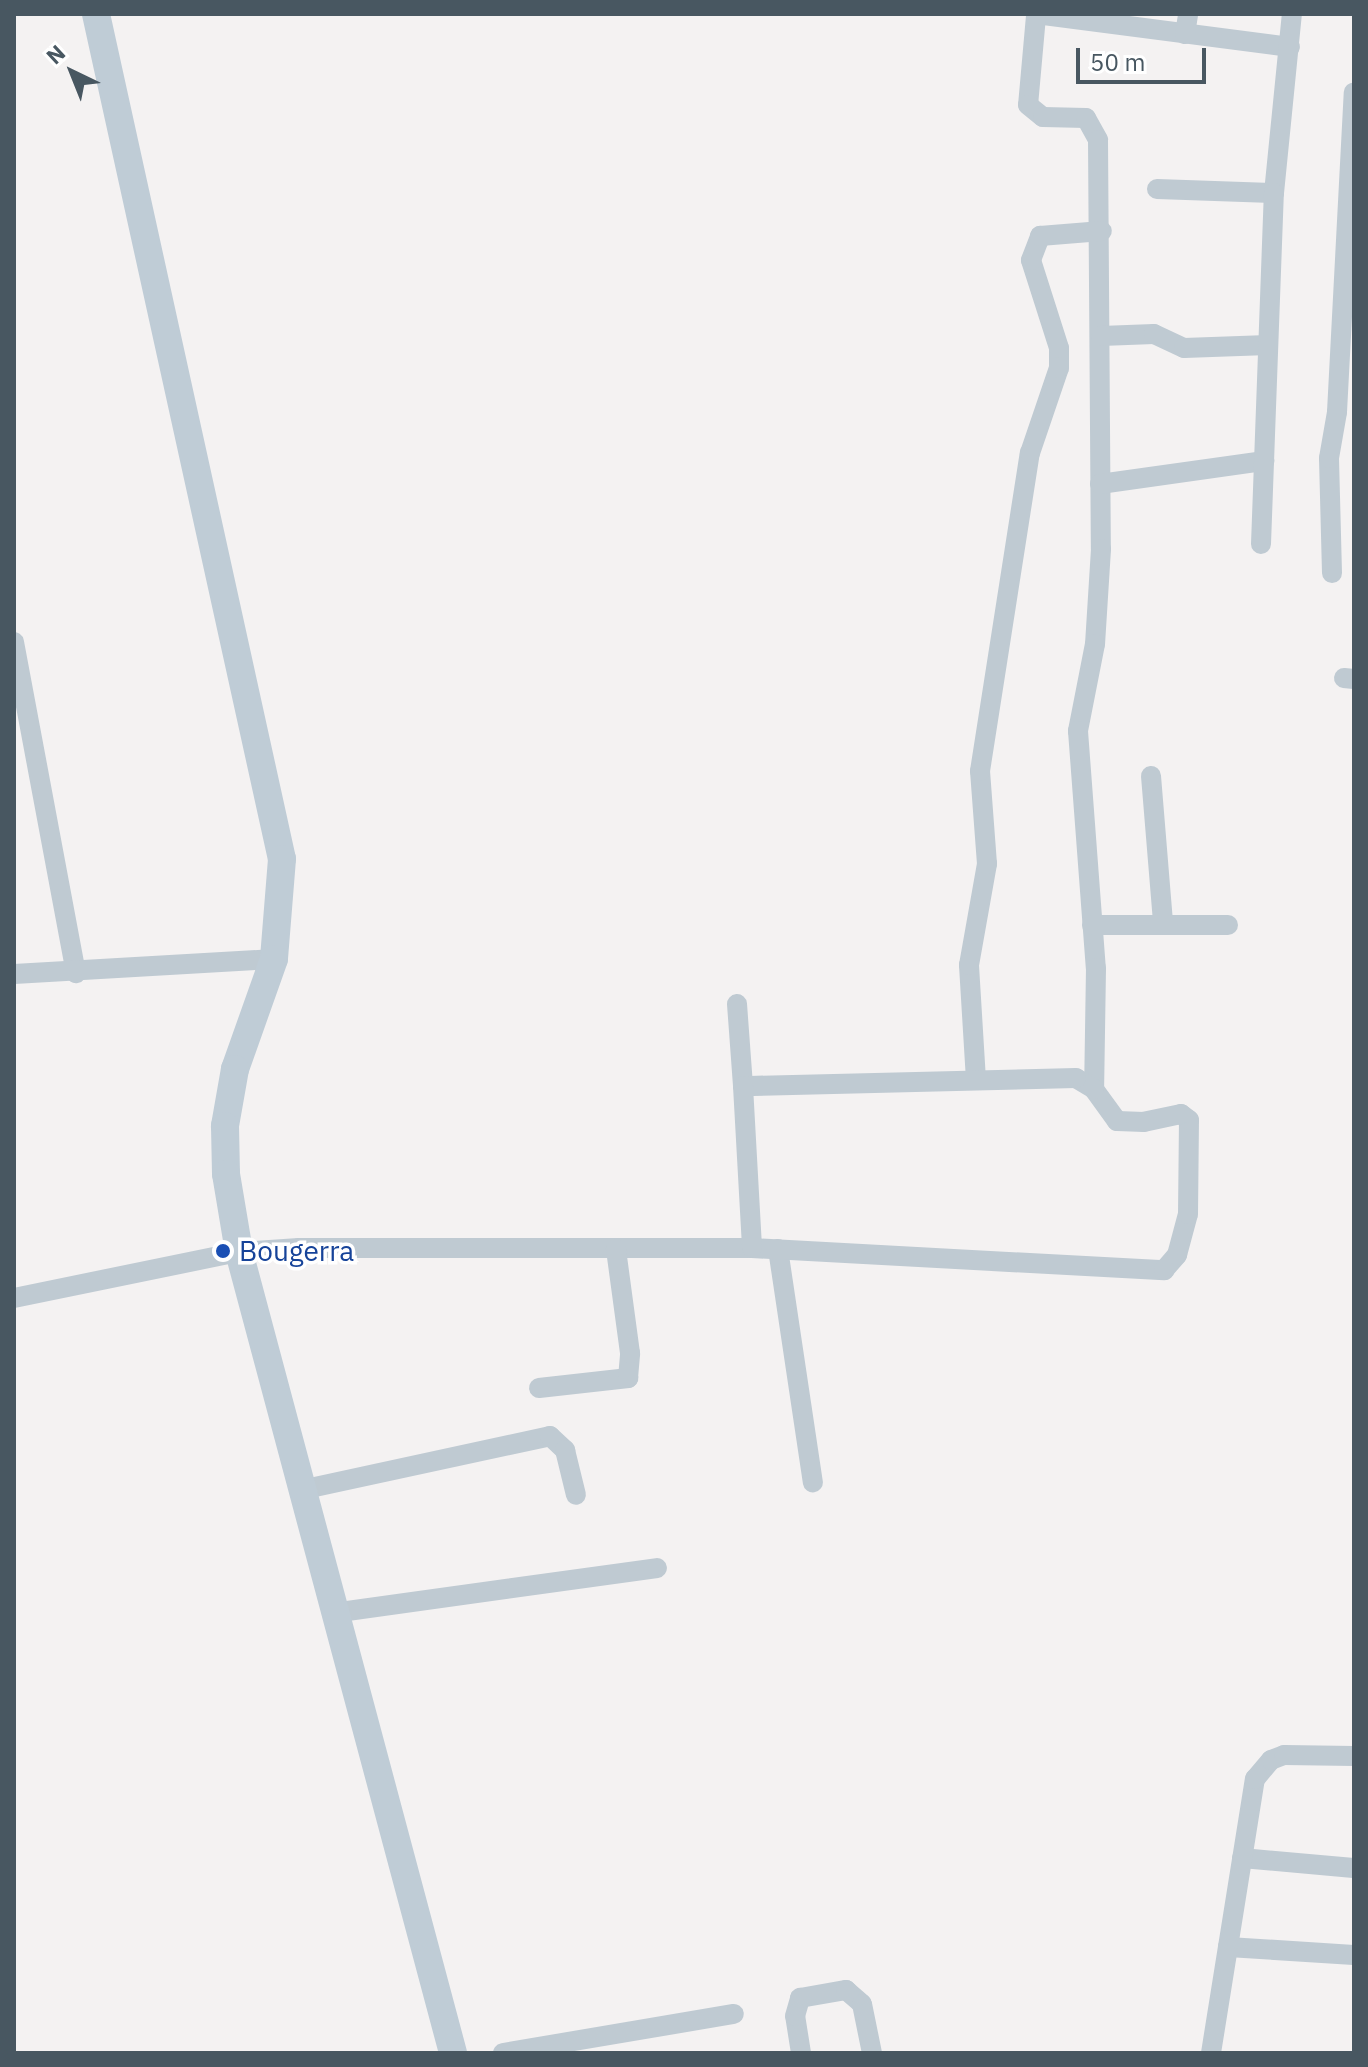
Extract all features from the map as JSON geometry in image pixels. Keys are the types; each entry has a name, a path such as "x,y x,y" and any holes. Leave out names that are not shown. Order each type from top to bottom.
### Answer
{"main road":[{"path":"96,14 276,823 283,898 274,959 235,1069 225,1126 226,1174 239,1252 453,2053"}],"street":[{"path":"1261,544 1274,193 1292,14"},
{"path":"1094,1089 1098,1019 1078,731 1098,618 1102,231 1093,124 1080,117 1043,117 1028,105 1036,15 1186,24 1290,47"},
{"path":"1332,573 1328,471 1337,412 1354,92"},
{"path":"1157,189 1274,193"},
{"path":"976,1080 969,965 987,864 980,771 1030,453 1059,368 1059,348 1031,260 1040,236 1102,231"},
{"path":"1101,336 1154,334 1184,348 1268,345"},
{"path":"1100,484 1264,461"},
{"path":"14,642 76,973"},
{"path":"1151,776 1163,923"},
{"path":"1092,925 1228,925"},
{"path":"14,974 76,973 274,959"},
{"path":"737,1004 752,1248"},
{"path":"14,1298 239,1252 752,1248 1164,1270 1177,1255 1188,1214 1189,1120 1181,1114 1144,1122 1117,1121 1094,1089 1076,1078 743,1086"},
{"path":"539,1388 628,1378 630,1353 616,1249"},
{"path":"778,1249 813,1482"},
{"path":"301,1490 550,1436 565,1450 576,1495"},
{"path":"333,1613 657,1568"},
{"path":"1211,2053 1242,1858 1261,1768 1284,1755 1354,1756"},
{"path":"1242,1858 1354,1868"},
{"path":"1228,1947 1354,1955"},
{"path":"801,2053 795,2016 800,1998 846,1990 862,2004 872,2053"},
{"path":"503,2053 734,2014"}],"place":[{"name":"Bougerra","path":"223,1251"}]}
